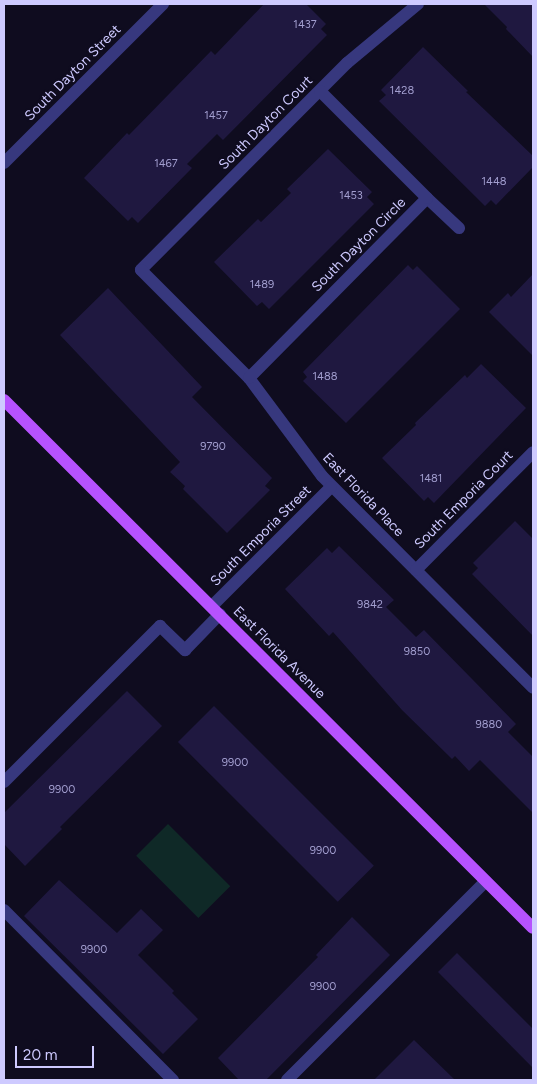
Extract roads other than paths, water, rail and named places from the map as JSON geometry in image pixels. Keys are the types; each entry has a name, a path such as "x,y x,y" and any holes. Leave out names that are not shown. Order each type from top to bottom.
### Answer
{"main road":[{"name":"East Florida Avenue","path":"4,400 533,928"}],"street":[{"name":"South Dayton Street","path":"4,163 163,4"},
{"name":"South Dayton Court","path":"142,270 356,54 418,4"},
{"name":"South Dayton Circle","path":"249,378 427,198 320,92"},
{"path":"427,198 459,228"},
{"name":"East Florida Place","path":"142,270 249,378 310,462 331,487 533,688"},
{"name":"South Emporia Court","path":"416,570 533,452"},
{"name":"South Emporia Street","path":"4,782 160,626 185,650 216,610 331,487"},
{"path":"287,1080 486,881"},
{"path":"4,910 173,1080"}]}
